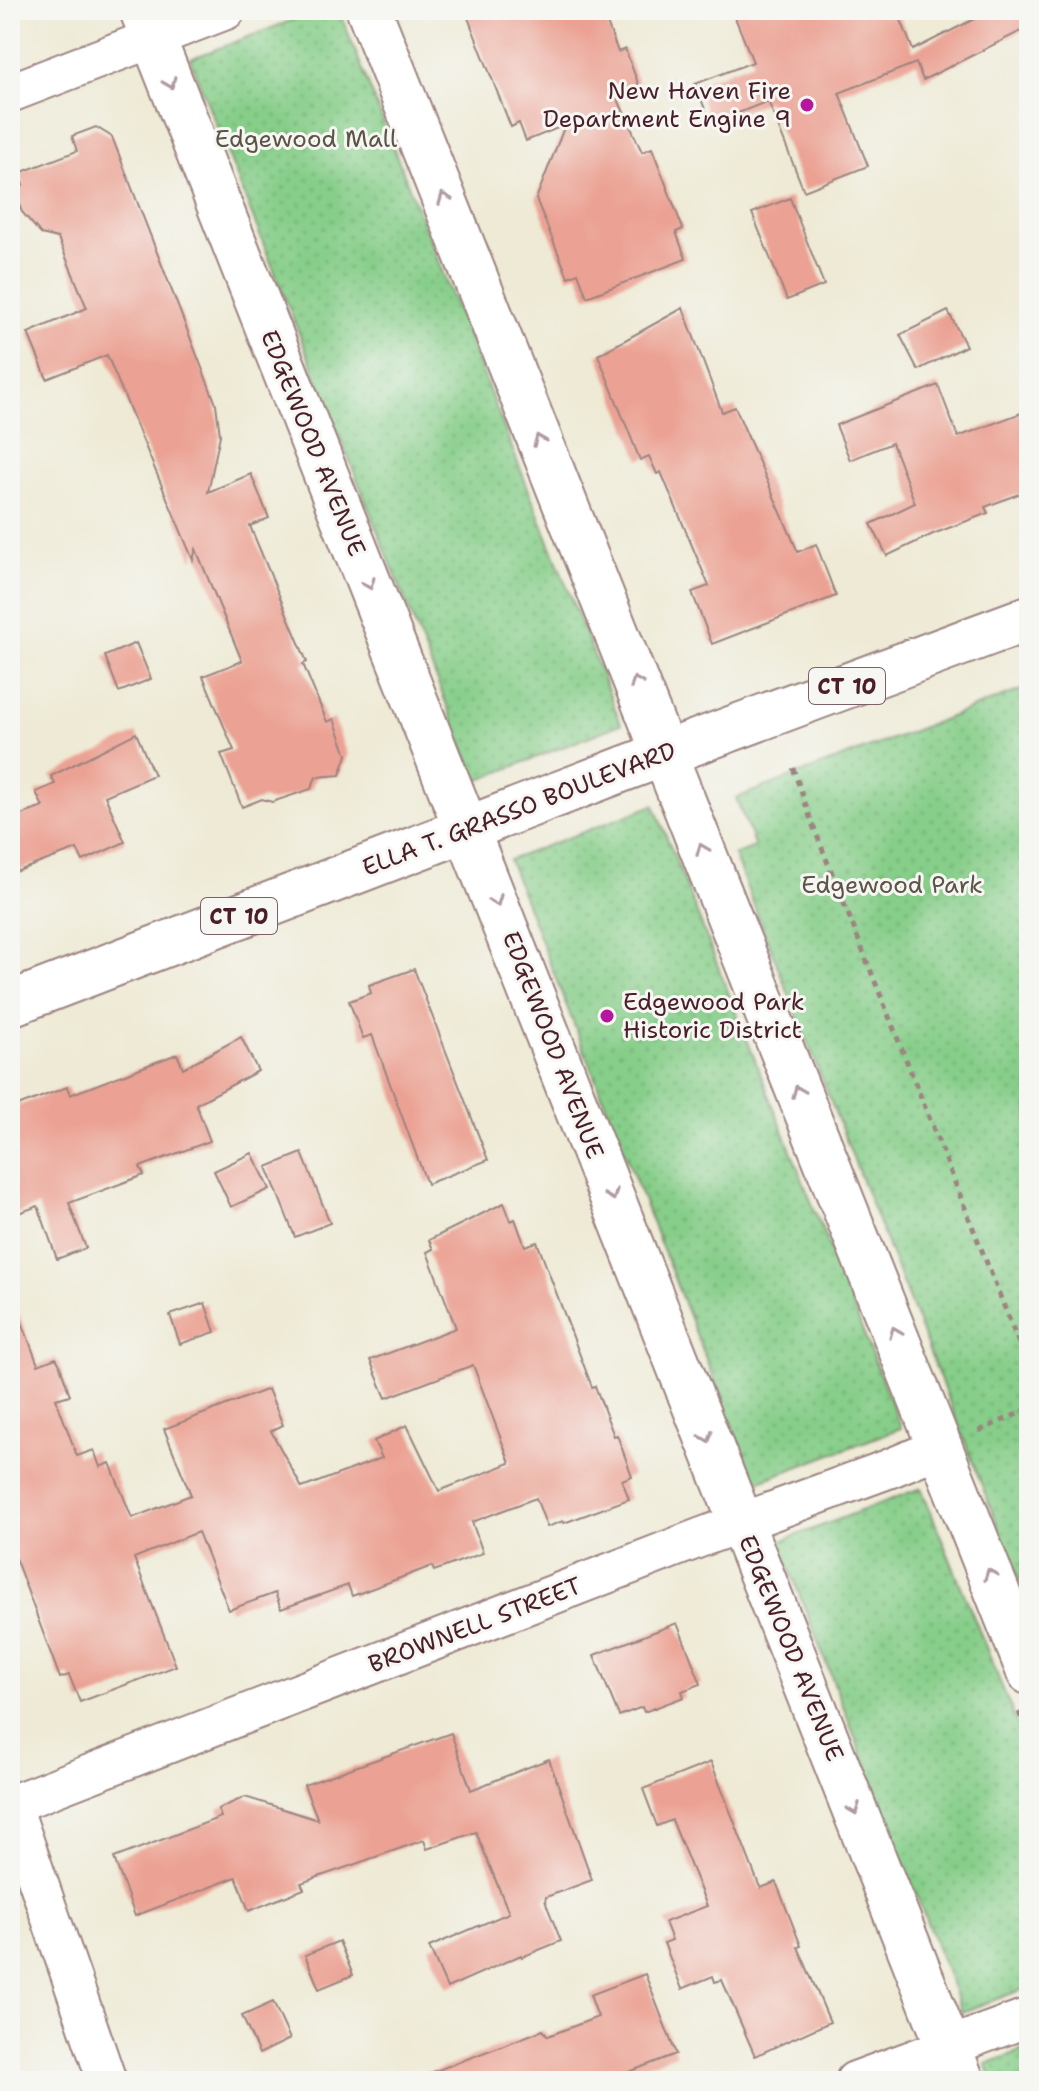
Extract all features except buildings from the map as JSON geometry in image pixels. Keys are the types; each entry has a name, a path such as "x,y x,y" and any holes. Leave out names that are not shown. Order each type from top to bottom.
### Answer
{"main road":[{"path":"369,10 1029,1672"},
{"name":"EDGEWOOD AVENUE","path":"147,24 955,2064"},
{"name":"ELLA T. GRASSO BOULEVARD","path":"10,1004 1029,618"}],"street":[{"path":"10,93 147,24 226,10"},
{"name":"BROWNELL STREET","path":"11,1803 941,1447"},
{"path":"11,1803 107,2081"},
{"path":"855,2081 955,2064 1029,2017"}],"path":[{"path":"793,768 1029,1369"},
{"path":"941,1447 1029,1409"}],"green space":[{"name":"Edgewood Mall","path":"319,10 339,10 621,724 477,781 190,59"},
{"name":"Edgewood Park","path":"1029,687 1029,1605 734,855 755,847 736,798"},
{"path":"654,805 901,1428 755,1483 509,860"},
{"path":"921,1488 1029,1753 1029,1987 962,2012 779,1542"},
{"path":"1029,2048 1029,2081 993,2081 986,2064"}],"place":[{"name":"New Haven Fire Department Engine 9","path":"807,105"},
{"name":"Edgewood Park Historic District","path":"607,1016"}]}
